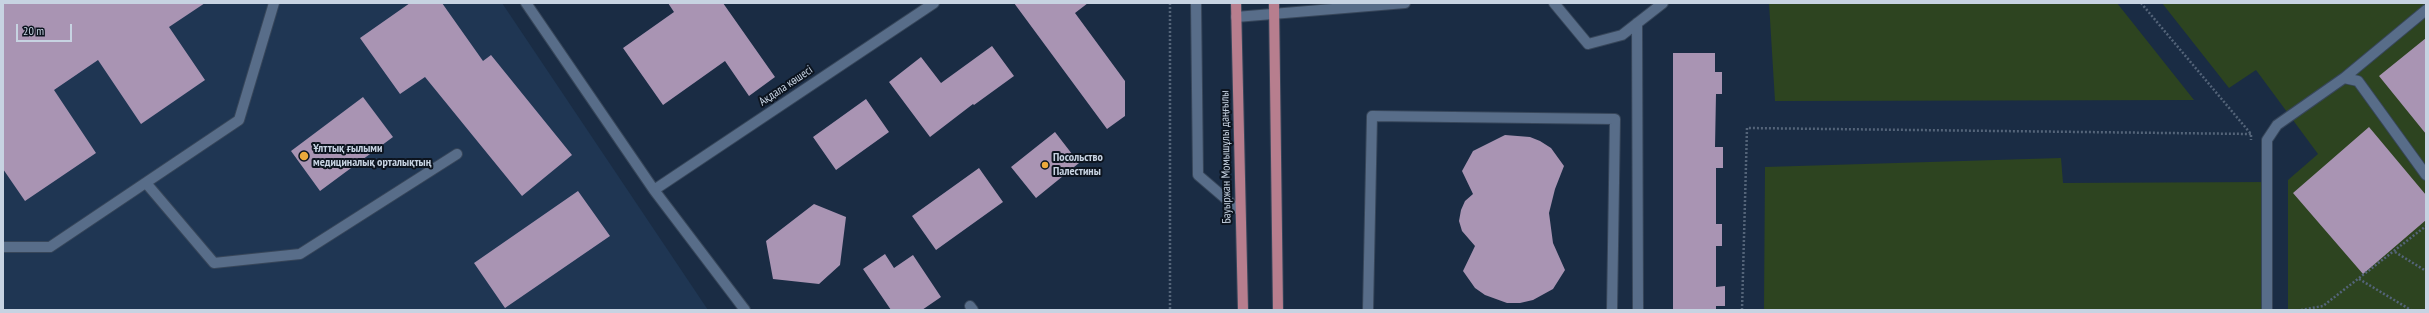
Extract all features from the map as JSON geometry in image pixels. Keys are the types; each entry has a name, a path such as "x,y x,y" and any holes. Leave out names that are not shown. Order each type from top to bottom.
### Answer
{"main road":[{"name":"Бауыржан Момышұлы даңғылы","path":"1236,3 1243,310"},
{"path":"1274,3 1278,310"}],"street":[{"path":"3,247 50,247 239,120 274,3"},
{"path":"526,3 654,190 745,310"},
{"name":"Ақдала көшесі","path":"654,190 934,3"},
{"path":"1196,3 1198,175 1240,211"},
{"path":"1236,17 1405,3"},
{"path":"1554,3 1588,44 1622,35 1664,3"},
{"path":"2268,310 2267,140 2277,125 2344,78 2426,10"},
{"path":"1637,23 1638,310"},
{"path":"2344,78 2358,81 2426,176"},
{"path":"1368,310 1372,116 1615,119 1612,310"},
{"path":"146,183 214,263 300,254 458,154"}],"path":[{"path":"1170,3 1170,310"},
{"path":"2141,3 2251,134 2251,141"},
{"path":"1742,310 1747,128 2251,134"},
{"path":"2300,310 2323,306 2395,252 2426,226"},
{"path":"2395,252 2426,271"},
{"path":"2359,279 2411,310"}],"shaded area":[{"name":"Ұлттық ғылыми медициналық орталықтың","path":"3,3 502,3 708,310 3,310"}],"green space":[{"path":"1769,3 2117,3 2194,100 1775,101"},
{"path":"2162,3 2426,3 2426,310 2288,310 2288,180 2318,154 2256,70 2229,88"},
{"path":"2061,158 2063,183 2267,182 2266,310 1764,310 1765,167"}],"building":[{"path":"3,3 205,3 169,27 205,80 141,124 98,60 54,90 96,153 25,201 3,169"},
{"path":"410,3 442,3 483,61 491,55 572,155 522,196 425,77 400,94 360,38"},
{"path":"668,3 723,3 775,77 749,96 725,61 663,105 623,48 674,12"},
{"path":"1014,3 1088,3 1075,13 1125,81 1125,116 1107,129"},
{"path":"2426,38 2426,134 2379,76"},
{"path":"992,46 1014,76 974,105 973,104 930,137 889,82 921,57 941,83"},
{"path":"1673,53 1715,53 1715,72 1722,72 1722,94 1716,94 1715,147 1723,147 1723,168 1716,168 1716,224 1722,224 1722,246 1716,246 1716,287 1725,286 1725,306 1716,306 1716,310 1673,310"},
{"path":"363,97 393,137 320,191 291,151"},
{"path":"866,99 889,132 836,170 813,137"},
{"path":"2369,127 2426,195 2426,220 2363,274 2293,193"},
{"name":"Посольство Палестины","path":"1055,132 1079,163 1036,198 1011,167"},
{"path":"1505,135 1530,137 1540,141 1551,148 1564,166 1555,189 1549,213 1553,243 1565,270 1553,289 1533,300 1520,303 1507,303 1485,295 1475,288 1463,271 1475,246 1462,231 1459,221 1461,210 1465,201 1473,194 1462,171 1473,151"},
{"path":"979,168 1003,202 936,250 912,216"},
{"path":"578,191 610,236 505,308 474,263"},
{"path":"814,204 846,217 840,265 819,284 773,279 766,241"},
{"path":"885,254 894,268 913,255 941,297 922,310 891,310 863,269"}],"place":[{"name":"Ұлттық ғылыми медициналық орталықтың","path":"304,156"},
{"name":"Посольство Палестины","path":"1045,165"}]}
